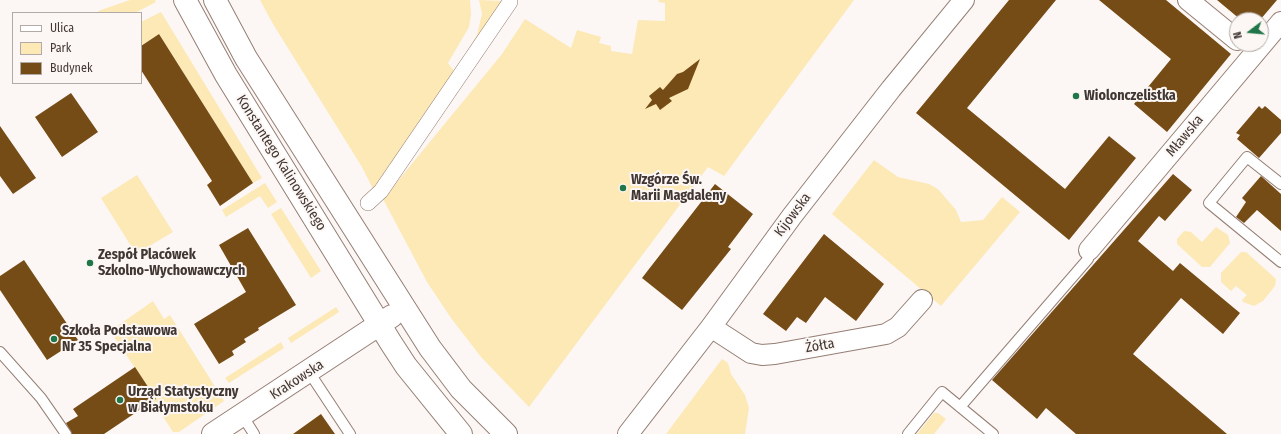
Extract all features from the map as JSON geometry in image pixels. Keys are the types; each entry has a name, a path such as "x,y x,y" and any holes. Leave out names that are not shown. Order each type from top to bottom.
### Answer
{"street":[{"name":"Konstantego Kalinowskiego","path":"185,0 226,75 406,366 461,434"},
{"name":"Konstantego Kalinowskiego","path":"215,0 246,58 430,348 461,389 506,434"},
{"name":"Kijowska","path":"628,434 711,327 792,216 891,89 964,0"},
{"path":"1188,0 1229,33"},
{"path":"368,203 381,191 510,2"},
{"name":"Mławska","path":"1269,32 1281,22"},
{"name":"Mławska","path":"1090,250 1246,52"},
{"name":"Żółta","path":"711,327 751,353 762,355 775,354 886,334 898,327 922,300"},
{"name":"Krakowska","path":"213,434 309,372 404,307"}],"lane":[{"path":"1281,184 1247,157 1209,203 1281,262"},
{"path":"960,407 1088,259 1090,250"},
{"path":"0,352 41,398 66,434"},
{"path":"309,372 350,434"},
{"path":"908,434 942,392 993,434"},
{"path":"242,415 254,434"}],"green space":[{"path":"130,0 155,0 156,2 137,12 98,11"},
{"path":"260,0 470,0 471,15 469,27 448,63 454,71 374,191 362,167 273,24"},
{"path":"479,0 503,1 468,50 477,35 482,14"},
{"path":"659,0 854,0 724,176 708,167 529,407 481,357 451,318 427,282 383,199 502,54 525,19 571,48 577,30 601,37 599,43 611,46 611,51 632,54 638,20 665,21 665,3 658,2"},
{"path":"161,12 262,178 253,183 159,34 142,45 142,22"},
{"path":"874,160 898,177 929,184 938,189 956,210 961,222 983,220 1002,197 1020,212 941,306 832,214"},
{"path":"137,175 173,232 136,254 101,198"},
{"path":"265,183 277,202 268,208 260,196 226,217 222,210"},
{"path":"281,208 321,271 311,278 271,214"},
{"path":"1216,227 1228,235 1230,243 1210,267 1202,267 1177,244 1177,239 1184,231 1191,232 1202,242"},
{"path":"1241,252 1246,252 1276,279 1275,286 1263,301 1254,306 1243,302 1242,300 1247,295 1236,286 1231,291 1221,282 1221,273"},
{"path":"153,301 164,319 170,315 224,401 179,432 173,432 153,401 156,399 110,331"},
{"path":"336,307 339,312 291,343 288,338"},
{"path":"281,342 284,348 229,383 225,378"},
{"path":"722,359 728,363 731,374 745,395 749,408 745,434 666,434"},
{"path":"934,413 938,413 946,419 934,434 917,434"}],"building":[{"path":"1009,0 1056,0 967,108 1065,189 1109,136 1136,158 1069,240 916,113"},
{"path":"1099,0 1166,0 1231,54 1167,132 1134,104 1171,59"},
{"path":"1217,0 1277,0 1267,12 1231,12"},
{"path":"159,34 253,183 220,206 207,185 212,181 142,72 142,45"},
{"path":"700,59 688,89 669,98 672,101 660,110 656,104 645,109 652,100 649,96 660,87 663,90 677,74 683,72"},
{"path":"71,93 98,132 62,157 35,117"},
{"path":"1259,106 1262,109 1265,106 1281,120 1281,133 1259,158 1237,139 1240,135 1236,133"},
{"path":"0,126 36,178 13,194 0,176"},
{"path":"1173,174 1192,190 1165,221 1159,216 1138,241 1173,271 1180,263 1240,313 1223,334 1181,298 1133,354 1227,434 1076,434 1046,408 1037,419 992,380"},
{"path":"1261,176 1281,194 1281,231 1257,210 1244,223 1236,217 1246,202 1242,198"},
{"path":"715,184 753,214 728,247 731,249 682,310 642,278"},
{"path":"248,228 296,305 258,328 259,330 244,339 246,342 232,351 234,355 219,364 194,324 246,292 219,245"},
{"path":"824,234 884,284 856,321 825,297 806,323 797,317 786,331 763,314"},
{"path":"24,260 78,340 47,360 0,290 0,276"},
{"name":"Urząd Statystyczny w Białymstoku","path":"135,367 156,399 104,434 72,434 66,423 78,416 73,409"},
{"path":"321,414 335,434 293,434"}],"place":[{"name":"Wiolonczelistka","path":"1076,96"},
{"name":"Wzgórze Św. Marii Magdaleny","path":"623,188"},
{"name":"Zespół Placówek Szkolno-Wychowawczych","path":"90,263"},
{"name":"Szkoła Podstawowa Nr 35 Specjalna","path":"54,339"},
{"name":"Urząd Statystyczny w Białymstoku","path":"120,400"}]}
